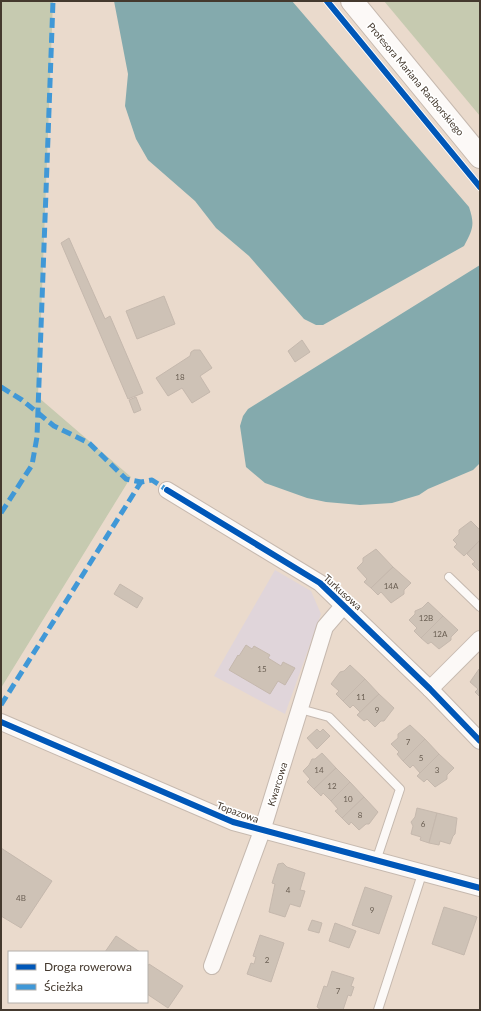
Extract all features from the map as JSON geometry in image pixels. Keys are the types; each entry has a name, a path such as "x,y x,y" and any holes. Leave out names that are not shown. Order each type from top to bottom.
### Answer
{"main road":[{"name":"Profesora Mariana Raciborskiego","path":"352,1 480,157"}],"street":[{"name":"Turkusowa","path":"167,490 320,583 430,689 480,741"},
{"name":"Kwarcowa","path":"212,966 262,831 325,627 344,605"},
{"path":"430,689 480,639"},
{"name":"Topazowa","path":"1,722 233,822 422,874 480,888"}],"lane":[{"path":"449,577 480,607"},
{"path":"300,709 329,717 400,789 376,861"},
{"path":"378,1010 422,874"}],"shaded area":[{"path":"275,570 311,591 321,614 285,714 214,676"}],"green space":[{"path":"1,1 53,1 38,397 131,477 1,688"},
{"path":"384,1 480,1 480,116"}],"water":[{"path":"114,1 292,1 469,207 472,218 472,227 464,246 323,325 316,325 304,319 249,256 216,228 195,201 148,160 136,139 125,106 128,74"},
{"path":"480,265 480,463 473,470 428,489 419,495 392,503 360,505 326,502 307,498 265,483 246,467 240,426 243,416 248,409"}],"building":[{"path":"69,238 105,319 110,316 143,393 128,399 61,243"},
{"path":"164,296 175,324 137,339 126,311"},
{"path":"302,340 310,352 295,362 288,351"},
{"path":"194,350 200,350 212,368 200,376 210,392 192,403 182,388 168,396 156,378 190,356 191,352"},
{"path":"136,397 141,410 134,413 129,400"},
{"path":"471,521 480,530 480,540 464,556 454,547 457,544 453,540 459,534 459,530"},
{"path":"480,540 479,571 472,564 475,562 467,554"},
{"path":"376,549 393,567 371,588 364,582 367,579 357,568 363,562 363,558"},
{"path":"393,567 411,583 404,590 404,594 391,603 381,592 378,595 371,588"},
{"path":"120,584 143,598 137,608 114,594"},
{"path":"428,602 443,616 421,638 414,631 417,628 409,620 415,614 415,611 422,608"},
{"path":"443,616 458,630 451,637 451,640 439,649 431,642 428,644 421,638"},
{"path":"246,645 252,649 254,646 270,655 268,658 281,666 283,662 295,668 285,685 278,681 270,694 229,670"},
{"path":"350,665 365,679 343,701 336,694 339,691 331,684 340,672 344,671"},
{"path":"479,669 480,697 475,692 478,689 470,682"},
{"path":"365,679 379,694 360,712 353,705 350,708 343,701"},
{"path":"379,694 394,708 384,721 381,721 375,727 367,719 364,721 357,715"},
{"path":"410,725 425,739 403,761 397,754 399,752 391,744 398,738 398,734"},
{"path":"317,729 320,732 323,729 330,736 317,749 307,738"},
{"path":"425,739 439,754 420,773 413,765 410,768 403,761"},
{"path":"322,753 336,768 314,789 307,782 310,779 303,771 312,759 315,759"},
{"path":"439,754 454,768 447,775 447,779 435,787 427,779 424,782 417,776"},
{"path":"336,768 350,782 331,801 323,793 321,796 314,789"},
{"path":"350,782 364,797 342,818 335,811 338,809 331,801"},
{"path":"364,797 378,812 369,824 366,824 359,830 351,822 349,825 342,818"},
{"path":"417,808 437,813 429,843 420,840 421,837 411,834 413,826 411,822 415,817"},
{"path":"437,813 457,818 455,834 450,844 440,841 439,845 429,843"},
{"path":"1,848 52,881 21,928 1,916"},
{"path":"283,863 287,867 305,873 300,890 305,891 300,907 290,904 285,917 269,912 275,884 272,883 278,864"},
{"path":"365,887 392,896 379,934 352,925"},
{"path":"444,907 477,917 464,955 432,944"},
{"path":"312,920 322,923 319,933 308,930"},
{"path":"335,923 356,931 349,948 329,941"},
{"path":"260,935 284,943 271,982 247,974 251,963 254,964 256,957 253,956"},
{"path":"116,936 138,951 106,951"},
{"path":"149,964 183,986 168,1008 148,995"},
{"path":"332,971 354,978 351,986 354,987 351,996 348,995 343,1010 319,1010 317,1007 324,986 327,987"}],"marked path":[{"path":"1,513 32,465 37,437 53,1"},
{"path":"1,387 22,400 54,426 89,443 126,479 141,482 152,480 167,490"},
{"path":"1,705 141,482"}],"cycle path":[{"path":"327,1 480,187"},
{"path":"167,490 320,583 430,689 480,741"},
{"path":"1,722 233,822 480,888"}]}
